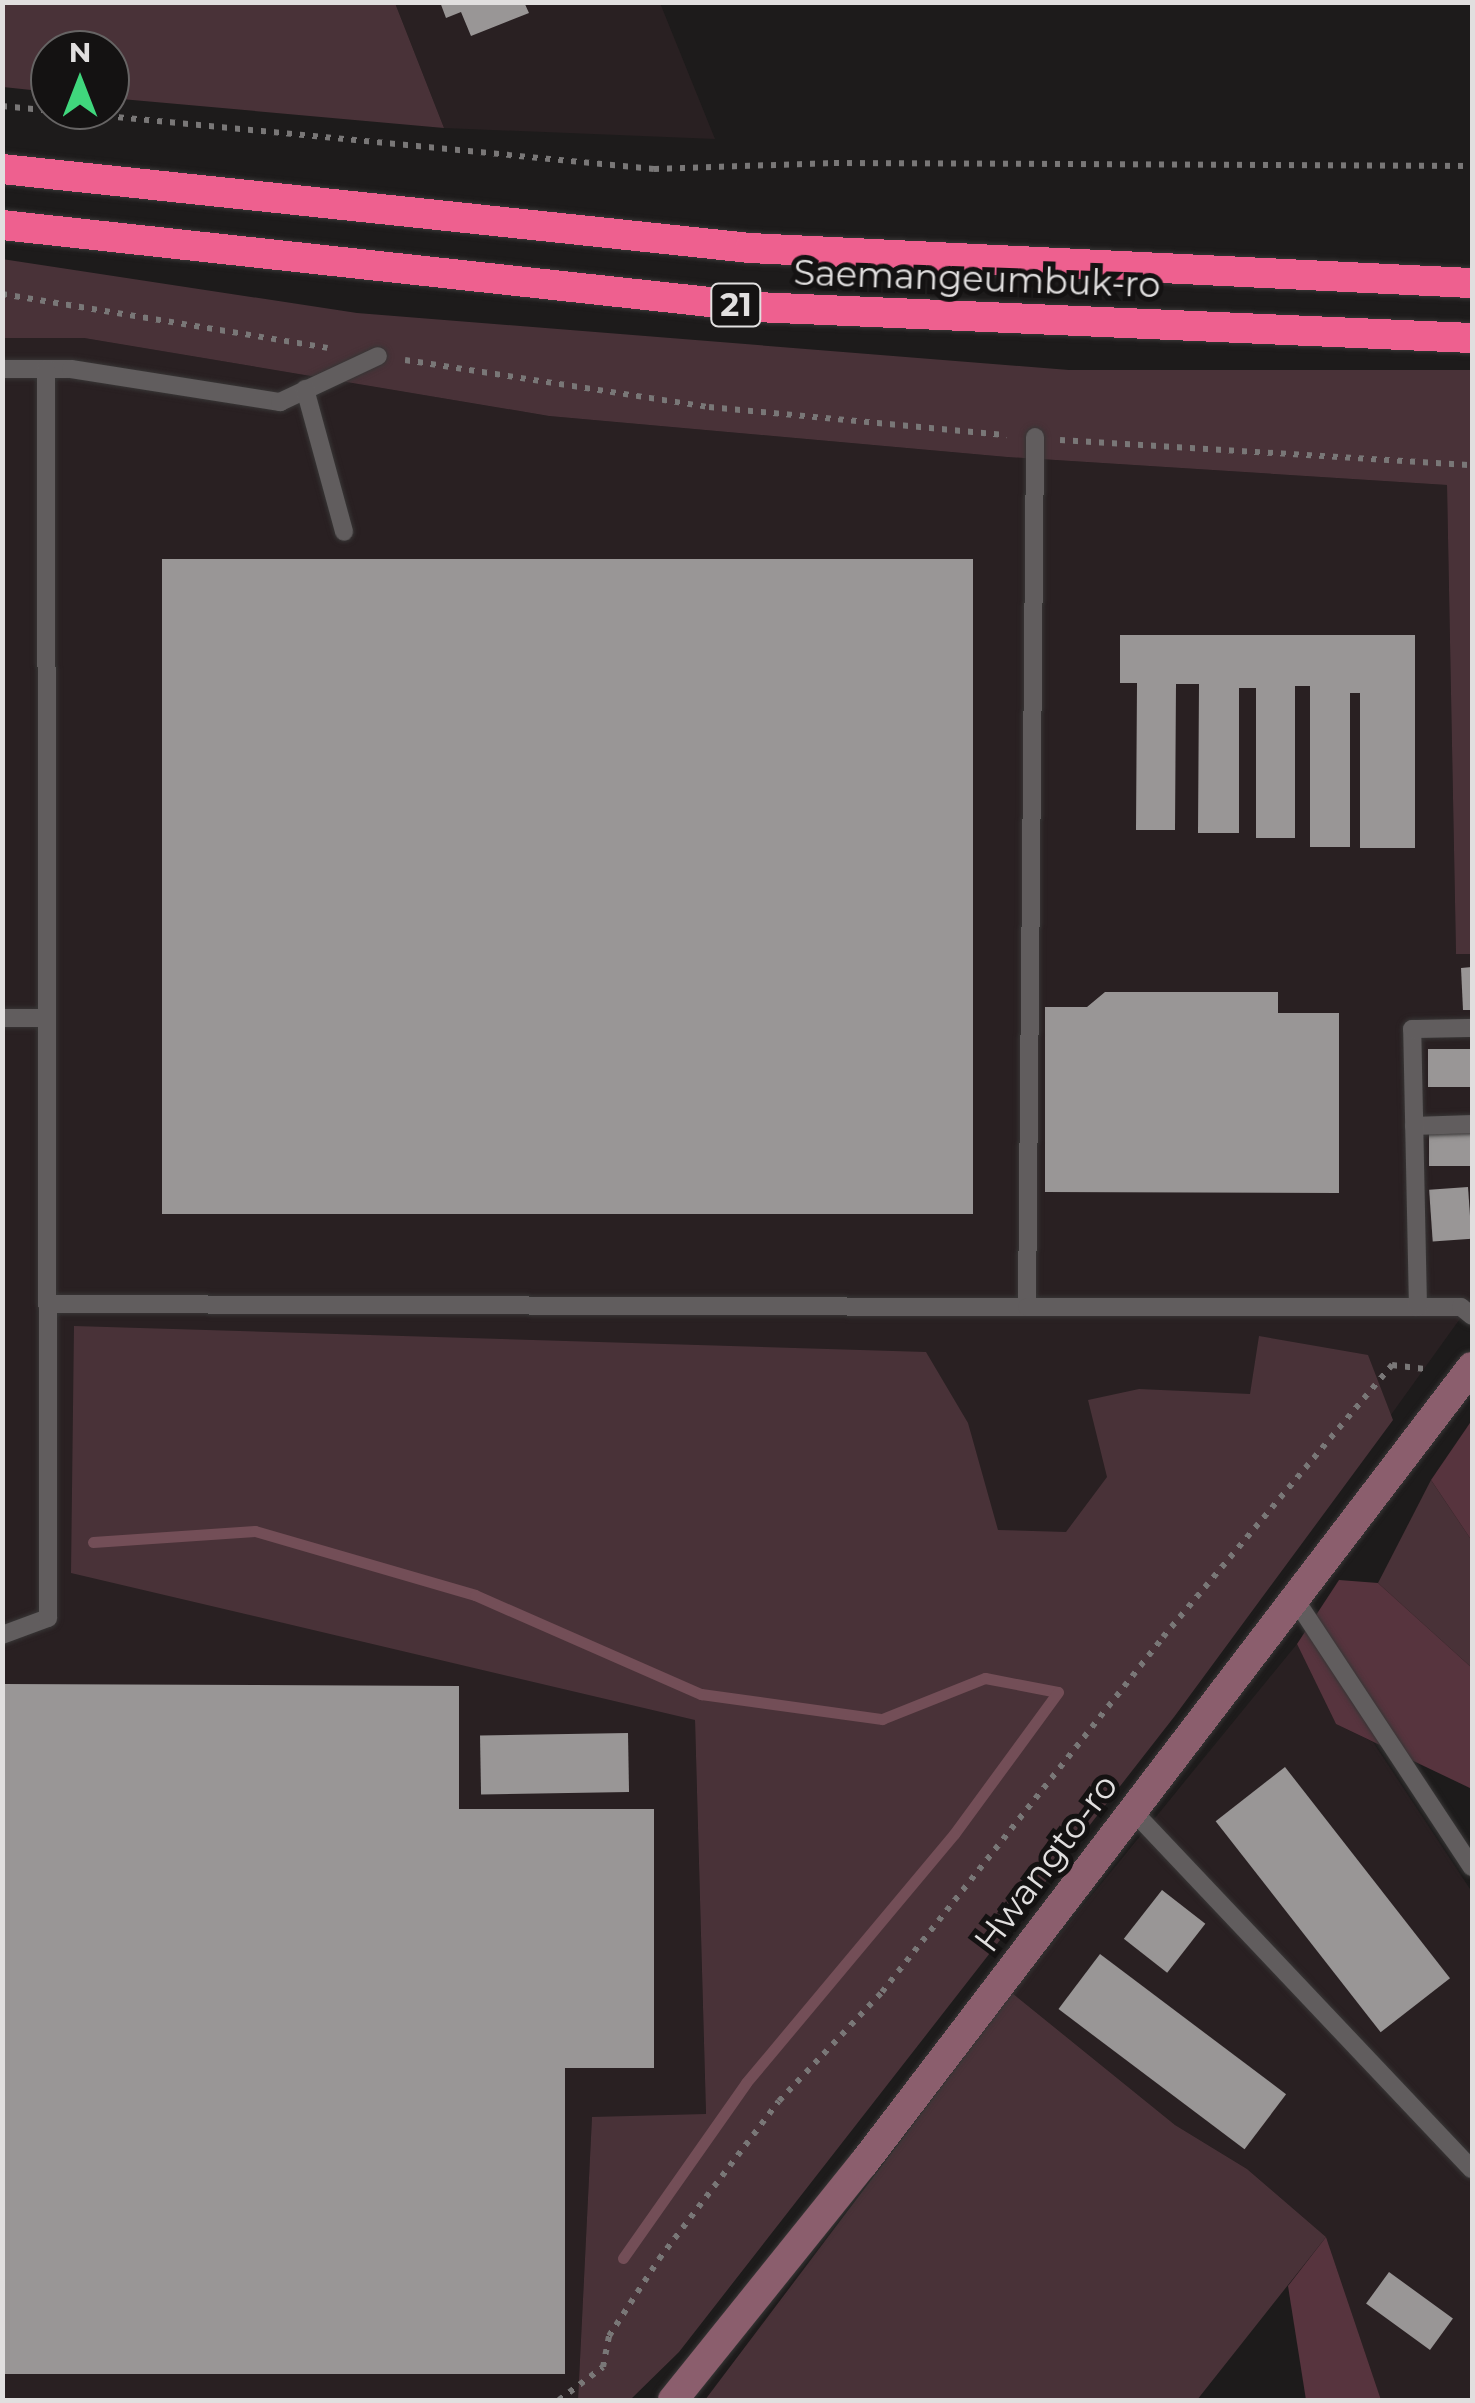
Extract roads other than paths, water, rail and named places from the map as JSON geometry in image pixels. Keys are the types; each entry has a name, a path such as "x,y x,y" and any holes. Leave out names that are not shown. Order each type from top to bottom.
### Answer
{"highway":[{"name":"Saemangeumbuk-ro","path":"2,169 750,248 1472,283"},
{"name":"Saemangeumbuk-ro","path":"2,225 756,307 1472,338"}],"main road":[{"name":"Hwangto-ro","path":"673,2400 1133,1811 1470,1370"}],"lane":[{"path":"2,369 46,369 280,402 378,356"},
{"path":"2,1635 48,1618 46,369"},
{"path":"306,389 344,532"},
{"path":"1027,1307 1036,437"},
{"path":"2,1018 46,1018"},
{"path":"1418,1307 1412,1029 1472,1028"},
{"path":"1414,1126 1472,1124"},
{"path":"47,1304 1460,1307 1472,1316"},
{"path":"1295,1599 1472,1867"},
{"path":"1133,1811 1472,2169"}],"waterway":[{"path":"93,1542 255,1531 475,1595 701,1694 882,1719 985,1678 1058,1692 954,1834 746,2083 623,2258"}]}
